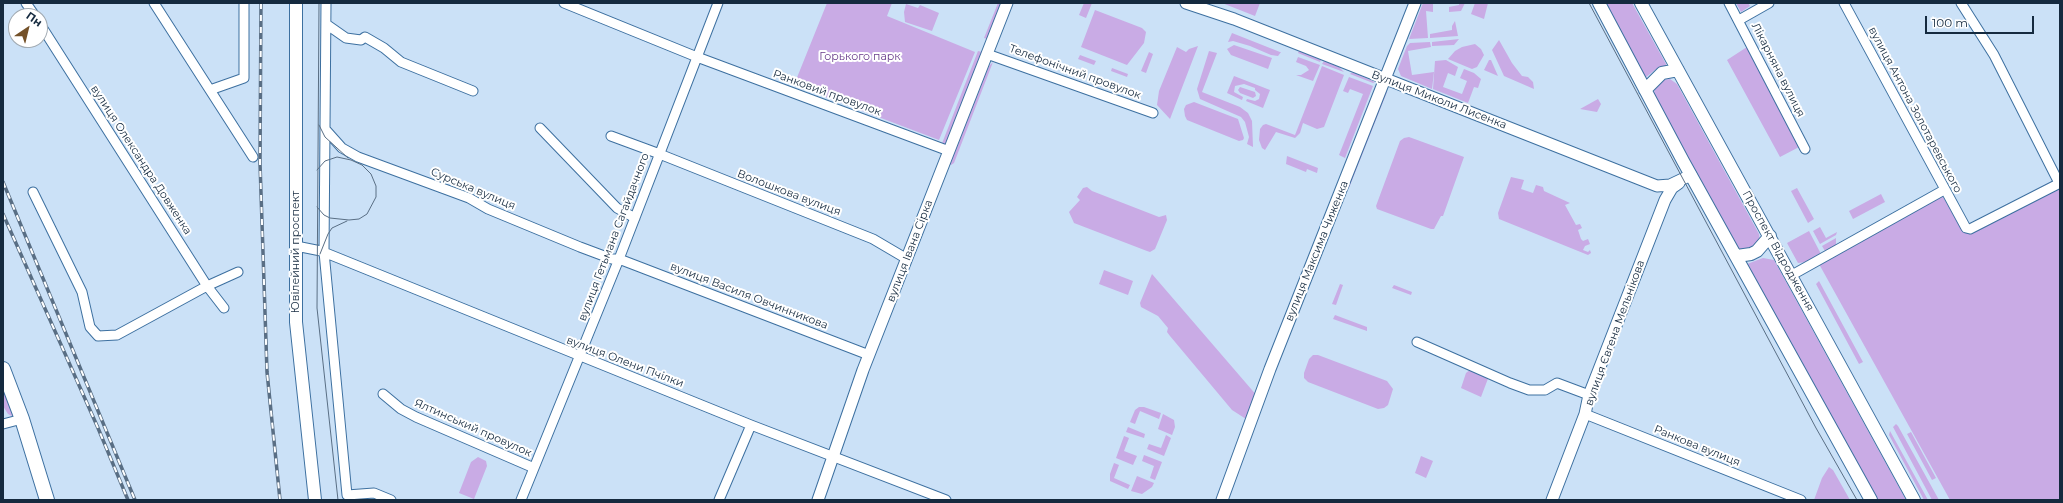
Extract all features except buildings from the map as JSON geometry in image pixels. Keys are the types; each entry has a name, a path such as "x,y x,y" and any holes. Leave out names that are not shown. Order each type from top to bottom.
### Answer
{"main road":[{"name":"Ювілейний проспект","path":"296,3 296,322 315,500"},
{"path":"1599,3 1691,175 1871,500"},
{"name":"Проспект Відродження","path":"1641,3 1792,275 1914,500"},
{"path":"1645,90 1662,73 1678,70"},
{"path":"1737,256 1751,254 1757,251 1770,236"},
{"path":"3,369 22,419 47,500"}],"street":[{"path":"154,3 253,157"},
{"path":"210,90 244,78 244,3"},
{"path":"326,3 324,252 347,495 374,493 391,500"},
{"name":"Ранковий провулок","path":"564,3 697,57 949,151"},
{"name":"вулиця Гетьмана Сагайдачного","path":"521,500 619,259 718,3"},
{"name":"вулиця Івана Сірка","path":"818,500 869,355 1008,3"},
{"name":"Вулиця Миколи Лисенка","path":"1186,3 1386,79 1657,186"},
{"name":"вулиця Максима Чиженка","path":"1222,500 1270,369 1415,3"},
{"name":"Лікарняна вулиця","path":"1729,3 1805,149"},
{"path":"1738,20 1769,3"},
{"name":"вулиця Антона Золотаревського","path":"1844,3 1944,190 1966,228 1970,229 2060,183"},
{"path":"1961,3 1994,55 2060,183"},
{"path":"326,24 346,38 361,40 365,37 384,48 401,62 473,91"},
{"name":"вулиця Олександра Довженка","path":"48,37 207,286 224,308"},
{"name":"Телефонічний провулок","path":"988,54 1153,113"},
{"path":"540,128 617,208 635,218"},
{"name":"Сурська вулиця","path":"325,130 342,148 358,157 469,198 488,209 580,247 619,259"},
{"name":"Волошкова вулиця","path":"611,136 874,239 907,259"},
{"path":"1665,200 1657,186 1670,185 1691,175"},
{"name":"вулиця Євгена Мельнікова","path":"1552,500 1585,414 1590,395 1665,200 1672,188 1691,175"},
{"path":"1792,275 1944,190"},
{"path":"33,192 82,292 90,327 98,336 118,335 207,286 238,272"},
{"name":"вулиця Олени Пчілки","path":"296,246 313,248 324,252 580,357 946,500"},
{"name":"вулиця Василя Овчинникова","path":"619,259 869,355"},
{"path":"1417,342 1529,390 1545,390 1557,383 1590,395"},
{"name":"Ялтинський провулок","path":"383,394 401,409 416,417 534,468"},
{"name":"Ранкова вулиця","path":"1585,414 1801,500"},
{"path":"3,424 22,419"},
{"path":"719,500 751,425"}],"green space":[{"name":"Горького парк","path":"827,3 892,3 887,16 975,52 939,140 794,85"},
{"path":"998,3 1001,3 987,39 984,38"},
{"path":"1084,3 1092,3 1086,18 1079,15"},
{"path":"1222,3 1260,3 1255,16"},
{"path":"1423,3 1433,3 1433,12 1426,11 1428,38 1409,39"},
{"path":"1459,3 1465,3 1461,11 1449,12 1449,7 1459,5"},
{"path":"1475,3 1488,3 1484,19 1471,14"},
{"path":"1609,3 1632,3 1666,64 1666,67 1656,69 1645,78 1606,6"},
{"path":"1736,3 1748,3 1750,6 1741,12"},
{"path":"906,4 918,8 920,5 939,13 932,31 905,22 904,12"},
{"path":"1095,10 1142,28 1146,32 1144,43 1127,65 1081,47"},
{"path":"1455,21 1458,36 1430,38 1430,34 1452,30 1452,26"},
{"path":"1232,33 1281,52 1278,56 1271,55 1250,46 1233,41 1228,42"},
{"path":"1459,39 1454,45 1432,46 1432,42"},
{"path":"1499,40 1512,63 1522,76 1528,77 1533,82 1534,89 1504,76 1492,50"},
{"path":"1430,42 1431,47 1408,51 1412,75 1434,72 1432,89 1401,76 1398,69 1407,46 1410,43"},
{"path":"1475,44 1481,49 1484,55 1477,67 1472,69 1448,59 1455,51 1462,47"},
{"path":"1234,45 1272,58 1268,69 1231,55 1227,49"},
{"path":"1198,46 1170,119 1157,105 1159,91 1177,47 1186,52 1189,49"},
{"path":"1747,47 1801,146 1780,157 1727,60"},
{"path":"978,51 982,52 944,148 941,146"},
{"path":"1209,51 1217,53 1202,92 1240,107 1248,113 1252,121 1253,147 1247,144 1249,137 1245,122 1241,117 1200,99 1197,89"},
{"path":"1299,51 1321,60 1320,62 1298,53"},
{"path":"1149,52 1153,54 1146,73 1141,71"},
{"path":"1080,55 1096,61 1094,65 1078,59"},
{"path":"1298,57 1320,65 1313,81 1296,75 1301,75 1309,70 1306,66 1296,62"},
{"path":"1446,60 1458,67 1455,76 1448,73 1443,87 1462,94 1467,81 1460,78 1464,69 1474,73 1481,79 1478,88 1474,87 1468,103 1433,89 1435,61"},
{"path":"1489,60 1491,60 1498,76 1484,70"},
{"path":"1324,61 1339,67 1344,72 1322,64"},
{"path":"993,62 954,163 950,165 989,66"},
{"path":"1322,66 1344,75 1324,127 1317,129 1303,123 1300,133 1295,138 1276,132 1265,150 1262,148 1259,140 1260,129 1263,125 1266,124 1295,135"},
{"path":"1112,68 1128,74 1127,77 1111,71"},
{"path":"1351,73 1375,82 1373,83 1350,74"},
{"path":"1234,76 1270,90 1263,108 1246,101 1247,99 1255,101 1259,99 1260,94 1255,90 1255,88 1244,84 1235,86 1234,92 1243,97 1242,100 1227,93"},
{"path":"1349,77 1373,86 1345,158 1339,155 1363,94 1350,89 1348,93 1343,91"},
{"path":"1670,79 1677,84 1759,234 1760,242 1746,252 1738,250 1654,94 1655,86 1663,80"},
{"path":"1240,87 1255,92 1256,96 1253,98 1240,93 1238,90"},
{"path":"1385,91 1387,92 1349,188 1348,184"},
{"path":"1598,99 1601,104 1597,112 1580,109"},
{"path":"1194,102 1238,119 1244,138 1243,140 1239,141 1187,120 1184,109 1186,105"},
{"path":"1409,137 1464,157 1443,216 1441,216 1434,229 1377,209 1376,206 1400,141"},
{"path":"1287,156 1318,168 1317,173 1307,169 1306,172 1286,164"},
{"path":"1511,177 1524,180 1521,189 1533,193 1536,185 1543,187 1544,191 1570,203 1565,205 1576,225 1580,224 1582,228 1578,230 1581,239 1583,241 1588,239 1590,244 1585,246 1583,250 1588,252 1590,250 1591,253 1588,255 1499,219 1498,213"},
{"path":"2060,177 2060,500 1950,500 1819,264 1942,195 1959,225 1970,224"},
{"path":"1087,187 1092,191 1159,217 1166,215 1167,220 1155,249 1150,252 1074,223 1069,212 1080,200 1077,197 1083,188"},
{"path":"1797,188 1814,219 1808,223 1791,191"},
{"path":"1881,194 1885,202 1853,219 1849,211"},
{"path":"1820,227 1826,238 1837,232 1836,235 1820,244 1813,231"},
{"path":"1809,231 1821,254 1807,262 1798,263 1787,243"},
{"path":"1836,238 1836,245 1825,251 1822,246"},
{"path":"1763,258 1774,260 1906,500 1877,500 1747,264"},
{"path":"1104,270 1133,281 1128,295 1099,284"},
{"path":"1152,274 1258,397 1246,419 1232,410 1170,336 1167,332 1168,328 1158,316 1141,307 1140,303"},
{"path":"1819,281 1863,362 1859,364 1816,284"},
{"path":"1340,284 1343,285 1336,305 1332,304"},
{"path":"1394,285 1412,292 1411,295 1392,288"},
{"path":"1335,315 1367,327 1367,331 1333,319"},
{"path":"1313,355 1318,355 1387,381 1393,389 1388,405 1384,408 1378,409 1308,382 1304,378 1304,373 1309,359"},
{"path":"1471,369 1489,376 1481,397 1461,388 1466,373"},
{"path":"3,375 14,417 8,414 3,406"},
{"path":"1139,407 1144,407 1161,413 1159,419 1140,411 1135,424 1130,422 1135,410"},
{"path":"1163,414 1174,420 1175,427 1172,435 1158,429"},
{"path":"1896,424 1939,500 1932,500 1893,427"},
{"path":"1128,427 1145,434 1144,438 1126,432"},
{"path":"1890,431 1928,500 1924,500 1889,435"},
{"path":"1911,432 1936,478 1932,480 1907,434"},
{"path":"1166,435 1171,438 1164,456 1147,449 1149,444 1161,448"},
{"path":"1124,436 1129,438 1124,451 1137,456 1133,465 1116,458"},
{"path":"1144,455 1162,462 1155,480 1150,478 1154,466 1142,461"},
{"path":"1421,456 1433,461 1426,478 1415,473"},
{"path":"478,457 486,461 487,466 474,499 459,493 471,462"},
{"path":"1114,463 1119,465 1114,478 1130,485 1128,489 1110,481 1110,474"},
{"path":"1829,467 1833,470 1850,500 1814,500 1822,478"},
{"path":"1137,476 1154,483 1152,487 1142,494 1131,491"}],"tram line":[{"path":"319,3 317,308 338,500"},
{"path":"1589,3 1816,428 1857,500"},
{"path":"319,125 325,137 348,158"},
{"path":"317,170 325,161 337,157 351,160 362,165 371,174 376,186 376,197 367,214 359,219 349,220 330,218 324,215 317,207"},
{"path":"320,254 332,228 347,221"}],"railway":[{"path":"261,3 260,163 267,372 280,500"},
{"path":"3,182 135,500"},
{"path":"3,214 98,428 128,500"}]}
